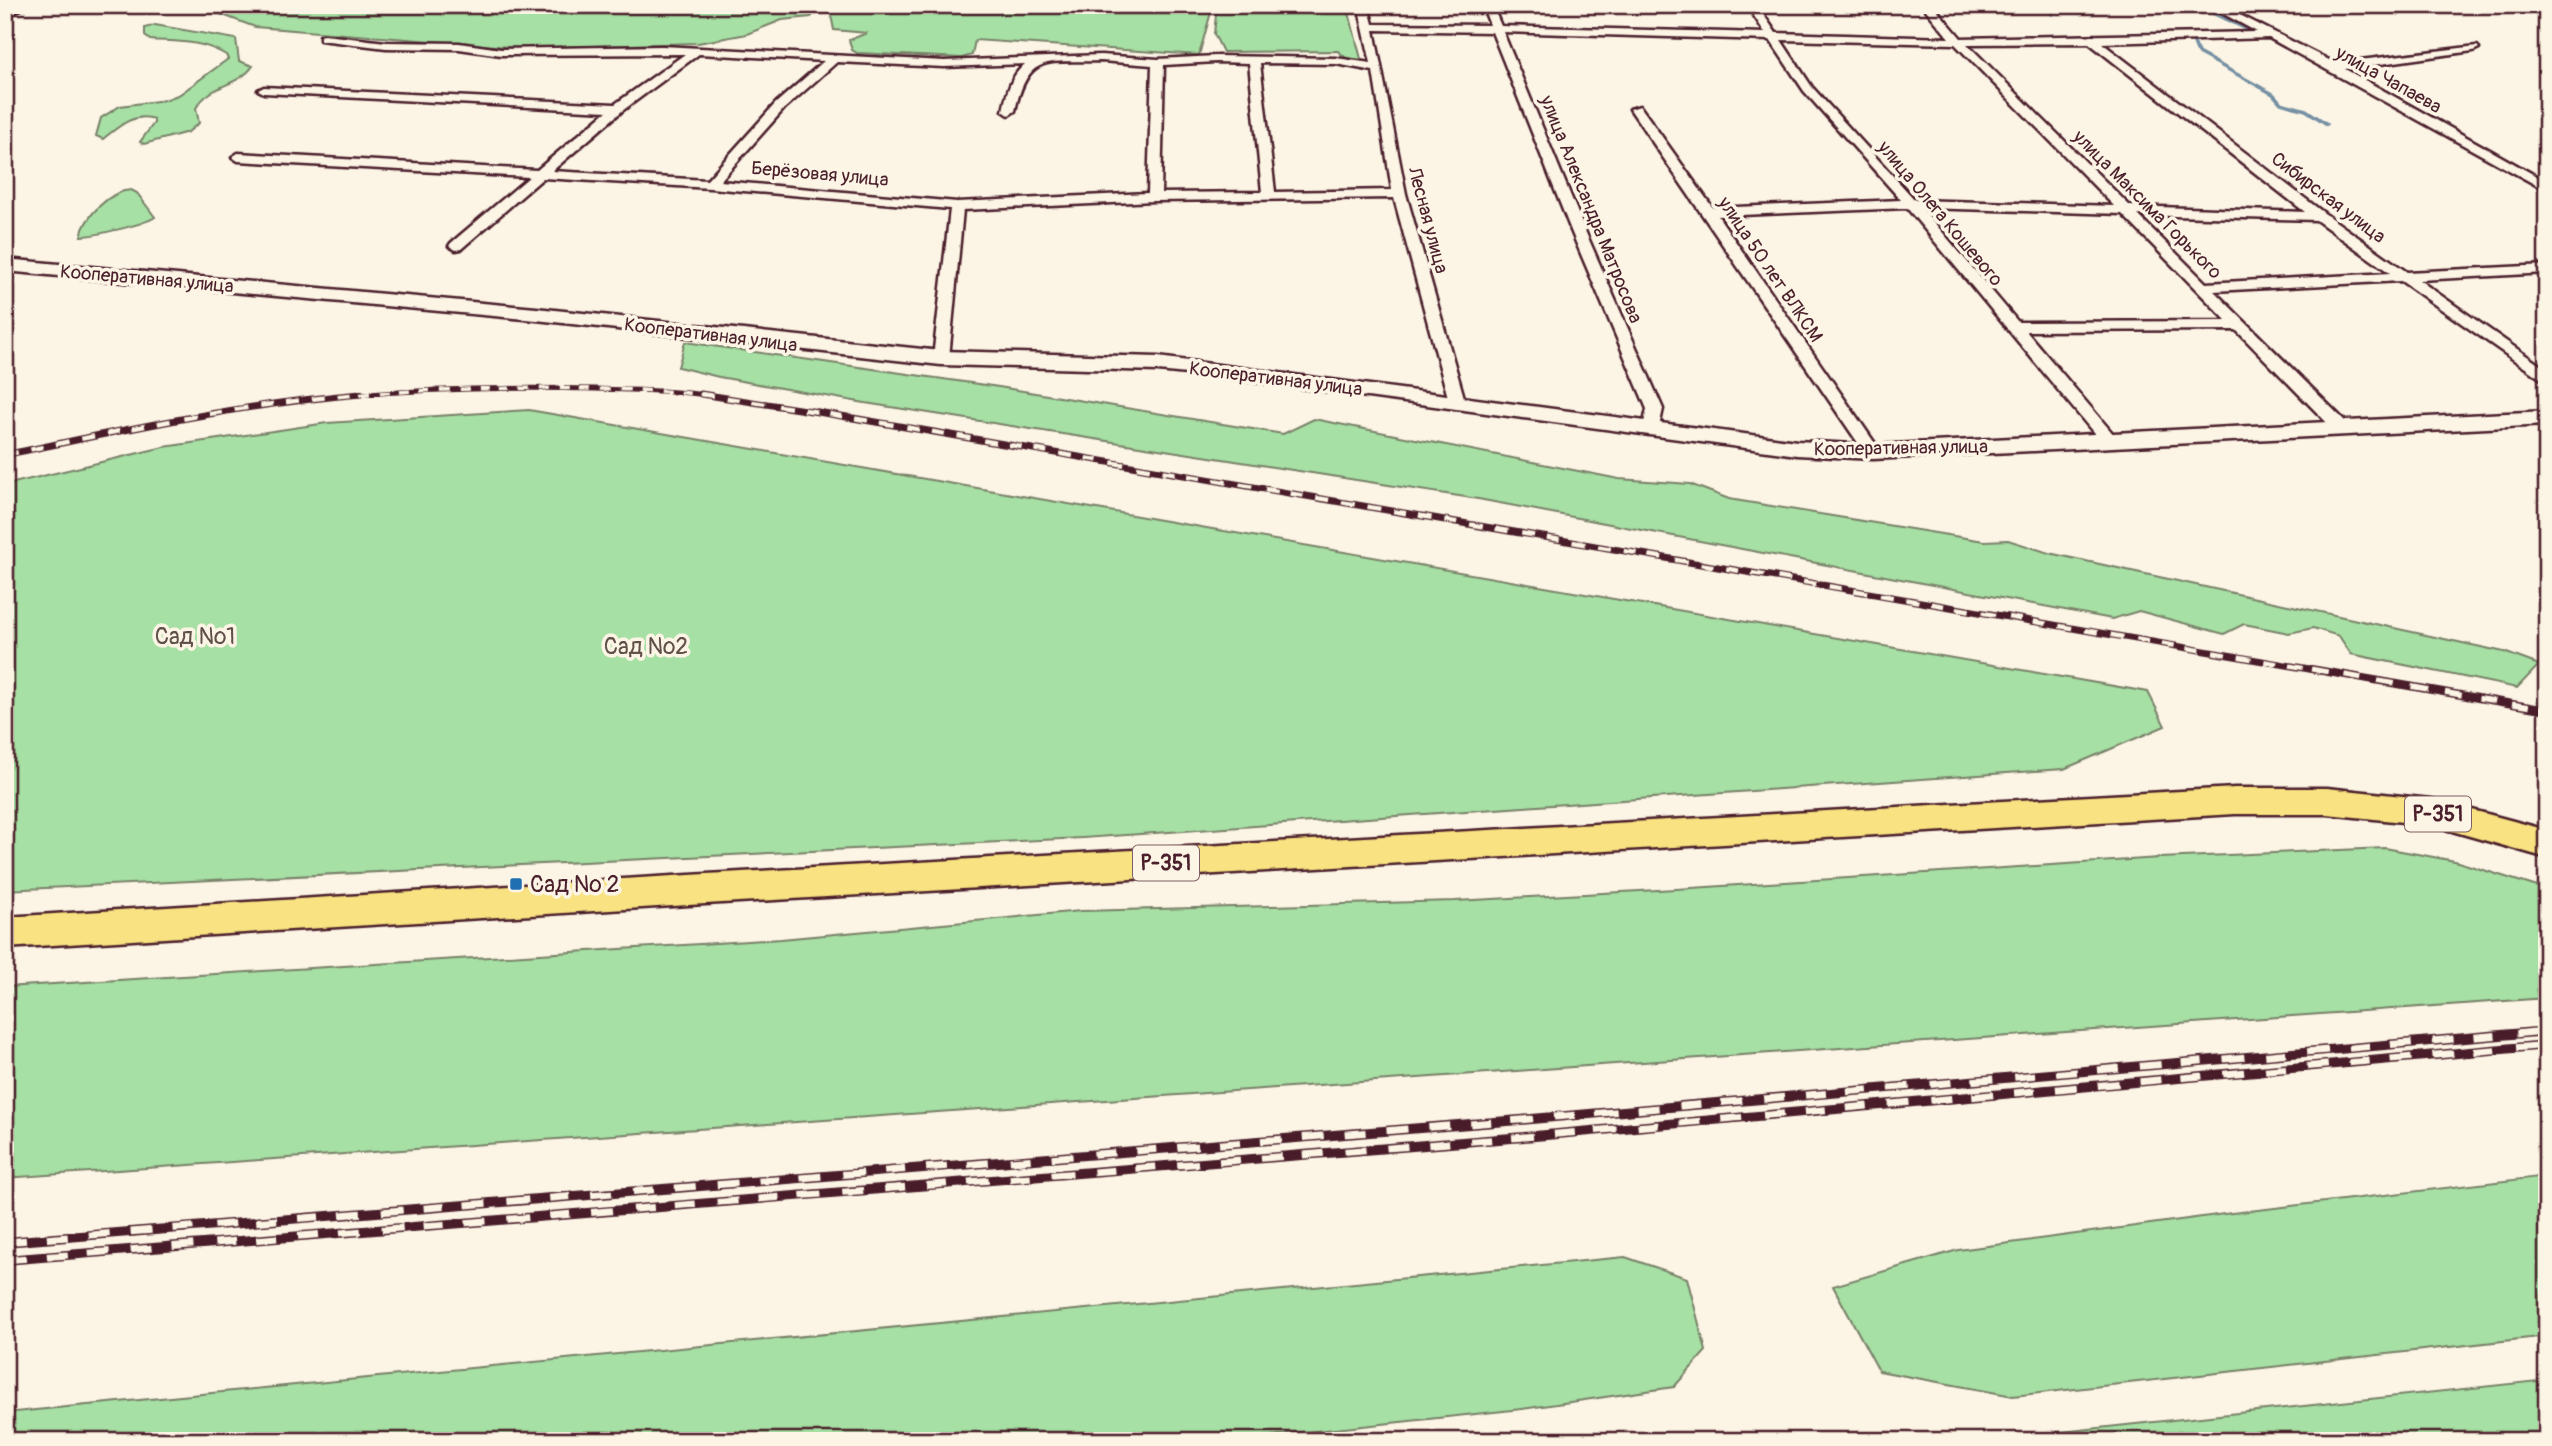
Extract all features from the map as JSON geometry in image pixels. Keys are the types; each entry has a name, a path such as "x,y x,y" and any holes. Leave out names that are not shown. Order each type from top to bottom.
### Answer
{"main road":[{"path":"5,12 21,5"},
{"name":"Кооперативная улица","path":"5,265 536,314 941,358 1158,364 1457,401 1797,449 1873,452 2547,418"},
{"name":"Р-351","path":"5,933 689,890 2235,801 2327,801 2431,812 2547,844"}],"street":[{"name":"Лесная улица","path":"1363,5 1378,68 1399,194 1457,401"},
{"name":"улица Александра Матросова","path":"1487,5 1579,233 1655,409 1651,428"},
{"name":"улица Олега Кошевого","path":"1752,5 1770,36 1808,89 1911,204 2109,440"},
{"name":"улица Максима Горького","path":"1927,5 1958,41 2342,428"},
{"name":"улица Чапаева","path":"2212,5 2333,67 2547,187"},
{"path":"1369,27 1497,27 1958,41 2093,41 2271,35"},
{"path":"324,38 386,45 459,46 501,52 599,49 696,51 944,64 1058,58 1158,62 1336,61 1378,68"},
{"name":"Сибирская улица","path":"2093,41 2319,216 2547,378"},
{"path":"2333,67 2473,48"},
{"path":"456,246 618,108 696,51"},
{"path":"710,184 780,106 834,58"},
{"path":"1254,60 1269,196"},
{"path":"1009,111 1018,76 1023,69 1038,61"},
{"path":"1154,197 1158,62"},
{"path":"264,90 618,108"},
{"name":"улица 50 лет ВЛКСМ","path":"1636,109 1710,212 1873,452"},
{"name":"Берёзовая улица","path":"238,157 710,184 957,206 1154,197 1399,194"},
{"path":"1710,212 1911,204 2319,216"},
{"path":"941,358 957,206"},
{"path":"2204,287 2547,269"},
{"path":"2012,327 2240,325"}],"green space":[{"path":"168,5 821,5 811,17 782,20 747,34 698,43 520,48 255,27 220,14"},
{"path":"829,5 1213,5 1199,55 975,40 972,55 962,58 857,53 852,50 849,40 867,33 834,30"},
{"path":"1217,5 1347,5 1361,59 1352,61 1338,51 1223,52 1214,34"},
{"path":"155,25 236,39 239,61 253,66 240,78 202,100 196,108 199,123 188,132 144,144 140,142 154,119 140,117 127,122 103,139 96,136 101,118 120,106 165,100 180,94 228,59 217,50 199,44 150,40 145,36 145,28"},
{"path":"131,190 137,193 155,217 120,229 81,236 87,221 99,206 114,195"},
{"path":"685,342 999,387 1283,434 1314,419 1619,479 1690,484 1729,499 1984,541 2008,540 2049,553 2504,652 2539,665 2517,688 2351,654 2339,636 2313,628 2289,633 2244,624 2224,634 2139,611 2112,619 1478,499 865,403 678,367"},
{"name":"Сад №2","path":"529,410 2148,692 2165,726 2064,769 1083,838 5,890 5,485 164,447 327,423"},
{"path":"2385,848 2455,861 2547,890 2547,998 5,1178 5,987 781,939 1081,911 1455,901 2160,858"},
{"path":"2547,1176 2547,1336 2013,1396 1879,1371 1833,1286 1958,1250 2232,1213"},
{"path":"1625,1257 1687,1278 1706,1351 1674,1387 1522,1409 1223,1441 5,1441 5,1413"},
{"path":"2547,1380 2547,1441 1977,1441"}],"waterway":[{"path":"2047,5 2052,14"},
{"path":"2195,5 2251,31 2255,39 2193,40 2198,53 2273,94 2281,103 2306,110 2327,124"}],"railway":[{"path":"340,396 531,388 654,391 712,396"},
{"path":"5,455 227,411 361,394"},
{"path":"701,394 2321,671"},
{"path":"2311,669 2547,710"},
{"path":"5,1242 1520,1120 2547,1031"},
{"path":"5,1260 1524,1137 2547,1045"}],"place":[{"name":"Сад № 2","path":"516,884"}],"park label":[{"name":"Сад №1","path":"195,636"}]}
